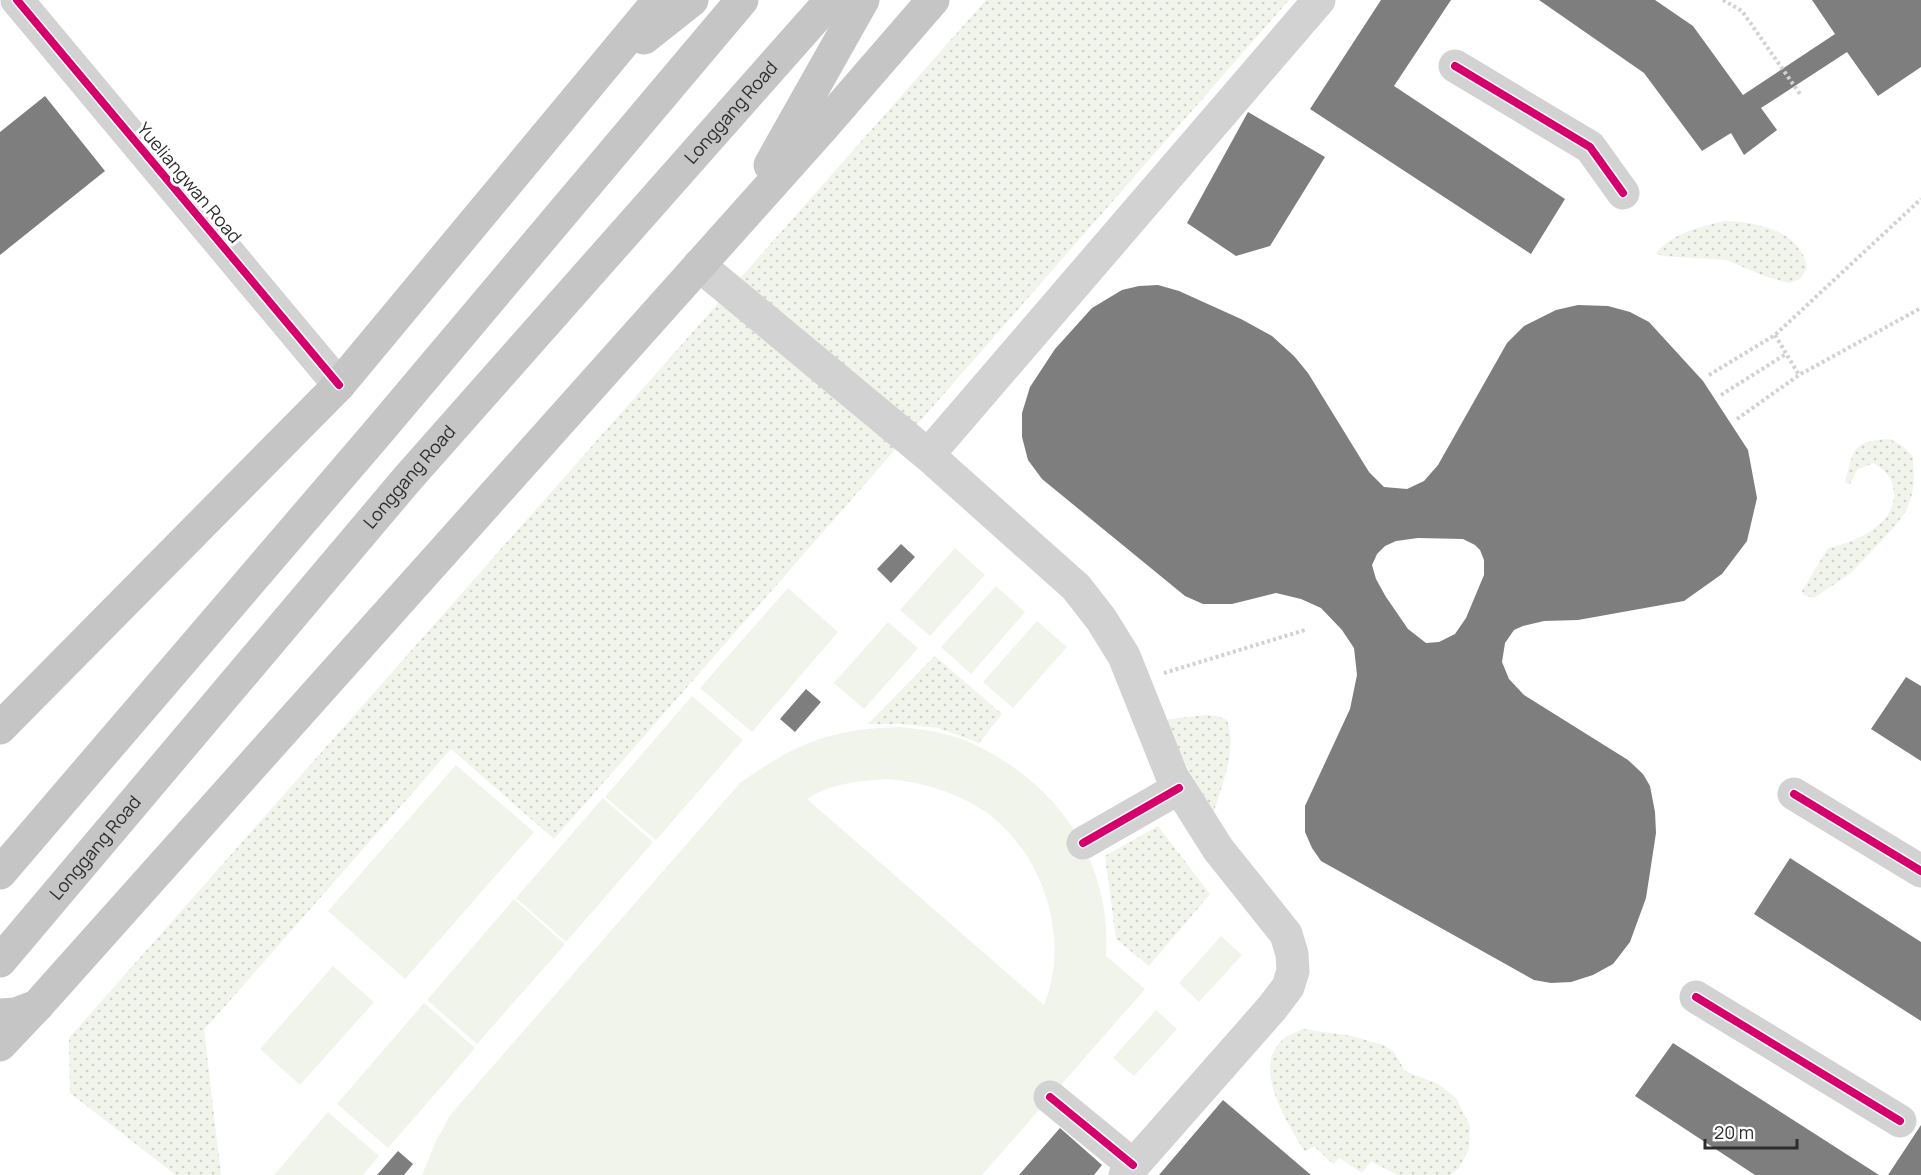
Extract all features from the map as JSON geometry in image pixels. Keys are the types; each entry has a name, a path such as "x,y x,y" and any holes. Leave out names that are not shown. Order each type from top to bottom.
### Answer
{"main road":[{"path":"0,728 339,385 659,0"},
{"path":"590,81 692,0"},
{"path":"0,873 378,432 742,0"},
{"name":"Longgang Road","path":"0,961 408,478 831,0"},
{"path":"740,219 863,0"},
{"path":"0,1045 699,265 933,0"},
{"path":"0,1015 16,1014 37,1006"}],"street":[{"name":"Yueliangwan Road","path":"17,0 339,385"},
{"path":"928,455 1319,0"},
{"path":"1455,66 1590,147 1623,193"},
{"path":"699,265 928,455 1076,586 1101,619 1124,656 1172,776 1179,788 1218,849 1286,934 1292,954 1293,971 1288,987 1129,1170 1050,1097"},
{"path":"1083,843 1179,788"},
{"path":"1794,794 1921,871"},
{"path":"1696,997 1900,1121"}],"path":[{"path":"1723,0 1742,11 1800,94"},
{"path":"1709,375 1775,335 1921,199"},
{"path":"1737,419 1798,375 1921,308"},
{"path":"1775,335 1798,375"},
{"path":"1722,395 1786,354"},
{"path":"1134,682 1305,630"}],"shaded area":[{"path":"986,0 1289,0 554,839 451,749 204,1030 221,1175 176,1175 70,1093 69,1038"},
{"path":"1724,221 1763,226 1787,237 1803,255 1807,268 1800,279 1789,283 1767,277 1726,260 1662,256 1656,253 1678,236 1696,228"},
{"path":"1890,439 1904,447 1913,457 1914,482 1907,509 1896,525 1852,572 1814,598 1804,595 1802,591 1828,548 1863,536 1883,521 1890,511 1894,500 1892,483 1886,473 1873,463 1857,470 1850,484 1845,483 1856,449 1868,442"},
{"path":"955,548 985,575 930,636 900,610"},
{"path":"996,586 1025,612 971,674 941,647"},
{"path":"788,588 838,632 752,732 700,688"},
{"path":"1037,621 1067,647 1013,708 983,682"},
{"path":"888,622 918,648 864,709 834,683"},
{"path":"935,656 1002,714 979,743 938,728 902,724 868,724"},
{"path":"692,696 743,740 656,840 605,797"},
{"path":"1206,715 1227,720 1231,743 1227,768 1213,815 1162,720"},
{"path":"875,728 916,729 962,739 1014,768 1039,788 1078,836 1091,863 1101,893 1106,924 1106,956 1145,989 982,1175 422,1175 436,1141 451,1114 740,783 797,748 833,735","holes":["887,779 934,788 967,801 1000,824 1019,845 1046,895 1052,923 1054,951 1052,979 1044,1005 807,799 826,789 846,784"]},
{"path":"456,765 534,832 405,979 328,911"},
{"path":"603,798 653,842 566,942 516,898"},
{"path":"1158,826 1210,894 1149,966 1116,939 1105,856"},
{"path":"514,899 565,944 477,1044 427,1000"},
{"path":"1221,936 1242,955 1199,1002 1179,983"},
{"path":"333,966 374,1002 300,1085 260,1049"},
{"path":"424,1003 475,1048 388,1148 337,1104"},
{"path":"1156,1010 1177,1029 1134,1076 1113,1058"},
{"path":"1303,1029 1352,1036 1383,1045 1394,1052 1405,1071 1438,1084 1456,1098 1470,1126 1469,1149 1459,1168 1450,1175 1397,1175 1371,1161 1362,1173 1339,1158 1333,1164 1314,1146 1305,1152 1281,1110 1271,1078 1271,1062 1275,1049 1286,1037"},
{"path":"328,1112 379,1156 363,1175 274,1175"}],"building":[{"path":"1381,0 1451,0 1394,86 1565,199 1531,254 1310,109"},
{"path":"1539,0 1655,0 1693,26 1743,95 1835,34 1812,0 1921,0 1921,67 1878,96 1847,52 1761,108 1777,130 1744,155 1731,133 1702,151 1644,73"},
{"path":"45,96 105,171 0,255 0,132"},
{"path":"1248,112 1325,157 1270,246 1236,256 1187,223"},
{"path":"1158,285 1179,291 1241,319 1272,336 1294,356 1308,373 1369,472 1384,487 1407,489 1424,481 1438,465 1507,343 1524,326 1556,310 1578,305 1608,306 1630,312 1649,322 1703,381 1748,450 1757,498 1747,541 1722,574 1684,601 1578,620 1544,621 1523,626 1514,630 1505,643 1502,662 1509,679 1524,695 1628,760 1643,774 1650,786 1656,833 1646,898 1630,942 1613,964 1593,975 1571,982 1551,983 1534,980 1321,861 1305,832 1305,806 1350,709 1357,675 1354,648 1342,630 1321,608 1301,599 1276,593 1232,604 1203,604 1185,596 1042,479 1028,460 1022,437 1022,413 1030,387 1055,349 1092,308 1122,290","holes":["1418,538 1463,539 1480,550 1484,560 1484,575 1466,618 1455,634 1439,642 1426,643 1408,629 1386,597 1376,579 1372,565 1377,554 1385,546 1396,541"]},
{"path":"901,544 915,557 891,583 877,569"},
{"path":"1906,677 1921,686 1921,761 1871,729"},
{"path":"806,689 821,702 795,732 780,719"},
{"path":"1790,858 1921,942 1921,1021 1754,914"},
{"path":"1673,1043 1879,1175 1755,1175 1635,1096"},
{"path":"1223,1100 1311,1175 1159,1175"},
{"path":"1921,1125 1921,1175 1888,1175"},
{"path":"1060,1128 1102,1165 1094,1175 1019,1175"},
{"path":"398,1151 413,1164 404,1175 377,1175"}],"cycle path":[{"path":"17,0 339,385"},
{"path":"1455,66 1590,147 1623,193"},
{"path":"1083,843 1179,788"},
{"path":"1794,794 1921,871"},
{"path":"1696,997 1900,1121"},
{"path":"1050,1097 1133,1165"}]}
